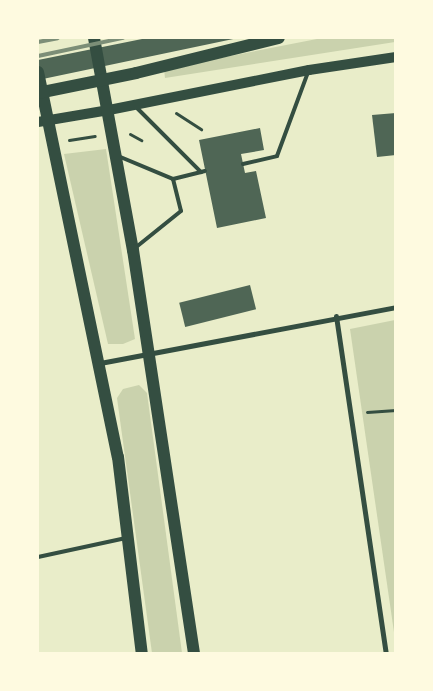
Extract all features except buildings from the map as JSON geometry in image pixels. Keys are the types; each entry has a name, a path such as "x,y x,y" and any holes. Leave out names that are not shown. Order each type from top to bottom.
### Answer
{"main road":[{"path":"94,38 109,110 115,155 133,250 194,654"},
{"path":"40,93 279,38"},
{"path":"42,121 109,110 309,70 396,57"},
{"path":"38,72 42,121 100,363 118,457 142,654"}],"street":[{"path":"100,363 336,316 396,307"},
{"path":"336,316 386,654"}],"lane":[{"path":"243,164 277,156 309,70"},
{"path":"115,155 172,179 203,172 134,105"},
{"path":"133,250 180,211 172,179"},
{"path":"38,557 128,538"}],"path":[{"path":"170,110 201,129"},
{"path":"129,133 141,140"},
{"path":"68,141 96,136"},
{"path":"367,412 396,410"}],"green space":[{"path":"322,38 395,38 395,42 165,78 164,69"},
{"path":"106,149 135,339 123,344 108,344 64,154"},
{"path":"395,320 395,639 350,329"},
{"path":"139,385 147,393 182,653 152,653 117,398 123,389"}],"railway":[{"path":"38,42 58,38"},
{"path":"38,56 123,38"}]}
